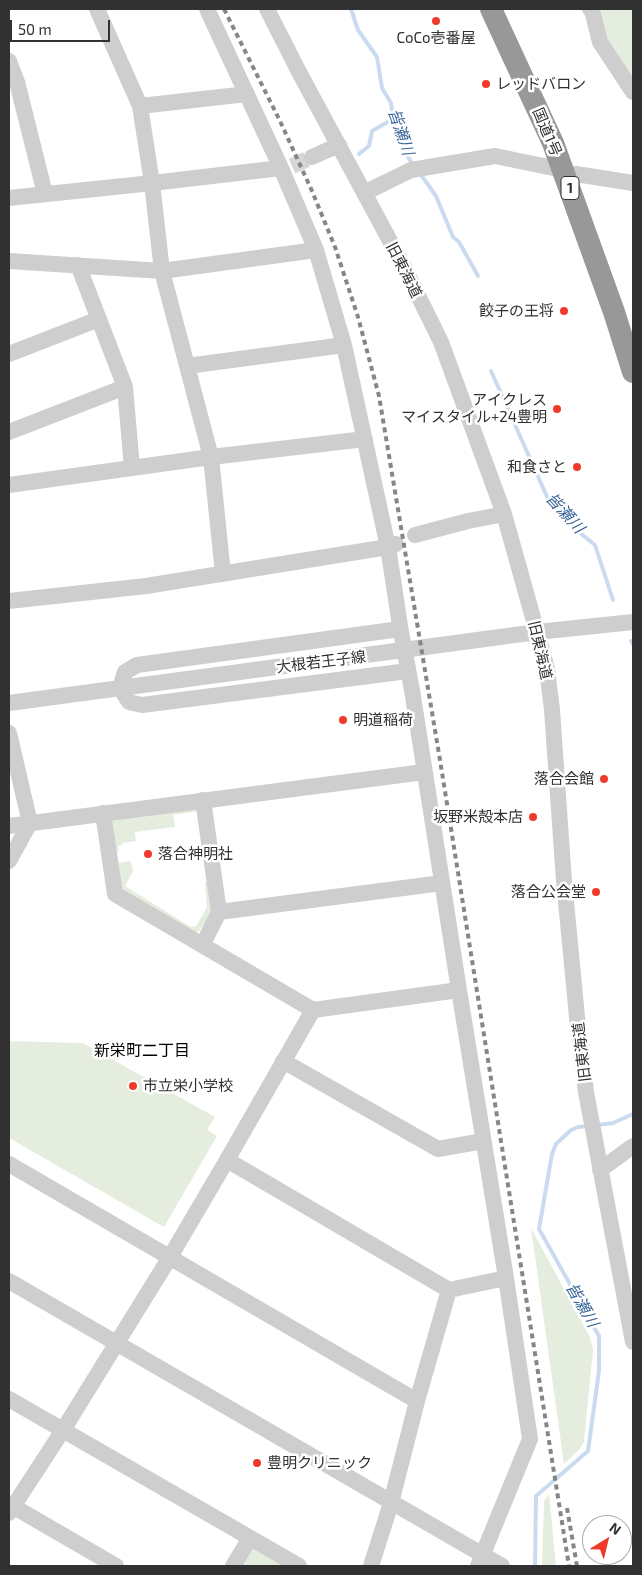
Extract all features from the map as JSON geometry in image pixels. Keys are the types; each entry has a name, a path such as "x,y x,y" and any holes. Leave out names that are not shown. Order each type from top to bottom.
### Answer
{"highway":[{"name":"国道1号","path":"491,9 550,136 614,312 633,372"}],"street":[{"path":"97,9 140,106 152,183 162,271 211,457 223,574"},
{"path":"207,9 246,94 285,168 316,250 344,345 392,546 401,630 506,1278 530,1439 481,1561"},
{"name":"旧東海道","path":"267,9 403,265 441,342 504,514 537,632 547,669 552,710 566,907 577,1017 589,1109 633,1342"},
{"path":"590,9 592,10 600,42 633,92"},
{"path":"9,61 17,82 45,194"},
{"path":"140,106 246,94"},
{"path":"312,157 339,145"},
{"path":"364,194 416,169 496,156 564,172 633,183"},
{"path":"9,198 285,168"},
{"path":"9,261 162,271 316,250"},
{"path":"78,265 124,387 132,468"},
{"path":"9,354 99,319"},
{"path":"187,366 344,345"},
{"path":"9,432 124,387"},
{"path":"9,485 365,438"},
{"path":"415,535 504,514"},
{"path":"9,601 146,586 392,546"},
{"name":"大根若王子線","path":"9,703 537,632 633,622"},
{"path":"401,630 137,665 125,672 120,688 129,702 142,705 408,671"},
{"path":"9,734 30,823 9,861"},
{"path":"9,826 424,772"},
{"path":"203,800 219,912 203,944"},
{"path":"103,813 115,894 313,1010 459,990"},
{"path":"219,912 442,883"},
{"path":"116,1566 10,1508 63,1430 170,1257 313,1010"},
{"path":"284,1061 438,1149 483,1141"},
{"path":"600,1170 633,1146"},
{"path":"227,1160 448,1290 506,1278"},
{"path":"9,1164 417,1401"},
{"path":"9,1281 392,1504 481,1561 502,1566"},
{"path":"371,1566 392,1504 417,1401 448,1290"},
{"path":"9,1399 299,1566"},
{"path":"233,1566 250,1538"}],"green space":[{"path":"598,9 633,9 633,86 604,42"},
{"path":"196,808 200,811 173,815 175,827 135,832 136,841 122,843 122,845 118,846 119,851 114,852 110,822 114,817"},
{"path":"131,861 133,871 125,886 191,927 196,926 207,907 205,882 209,881 213,908 208,919 198,932 192,933 119,889 116,863"},
{"path":"9,1041 83,1043 215,1117 207,1130 217,1136 164,1227 9,1138"},
{"path":"531,1228 590,1337 593,1350 584,1442 578,1451 564,1464"},
{"path":"549,1494 556,1566 542,1566 544,1501"},
{"path":"257,1547 289,1566 239,1566 249,1549"}],"waterway":[{"name":"皆瀬川","path":"351,9 358,30 377,57 382,88 391,103 393,119 413,165"},
{"path":"359,154 369,146 372,131 393,119"},
{"name":"皆瀬川","path":"419,172 436,196 453,237 459,242 478,276"},
{"name":"皆瀬川","path":"491,371 548,499 574,528 595,545 613,600"},
{"name":"皆瀬川","path":"598,1125 613,1123 633,1114"},
{"name":"皆瀬川","path":"535,1566 536,1496 588,1451 599,1371 599,1336 539,1229 552,1154 556,1144 571,1130 588,1126"}],"tunnel":[{"path":"292,166 312,157"}],"railway":[{"path":"224,9 280,121 335,247 358,317 379,396 440,760 569,1566"},
{"path":"567,1508 577,1566"}],"place":[{"name":"CoCo壱番屋","path":"436,21"},
{"name":"レッドバロン","path":"486,84"},
{"name":"餃子の王将","path":"564,311"},
{"name":"アイクレス マイスタイル+24豊明","path":"557,409"},
{"name":"和食さと","path":"577,467"},
{"name":"明道稲荷","path":"343,720"},
{"name":"落合会館","path":"604,779"},
{"name":"坂野米殻本店","path":"533,817"},
{"name":"落合神明社","path":"148,854"},
{"name":"落合公会堂","path":"596,892"},
{"name":"市立栄小学校","path":"133,1086"},
{"name":"豊明クリニック","path":"257,1463"}],"district":[{"name":"新栄町二丁目","path":"142,1051"}]}
